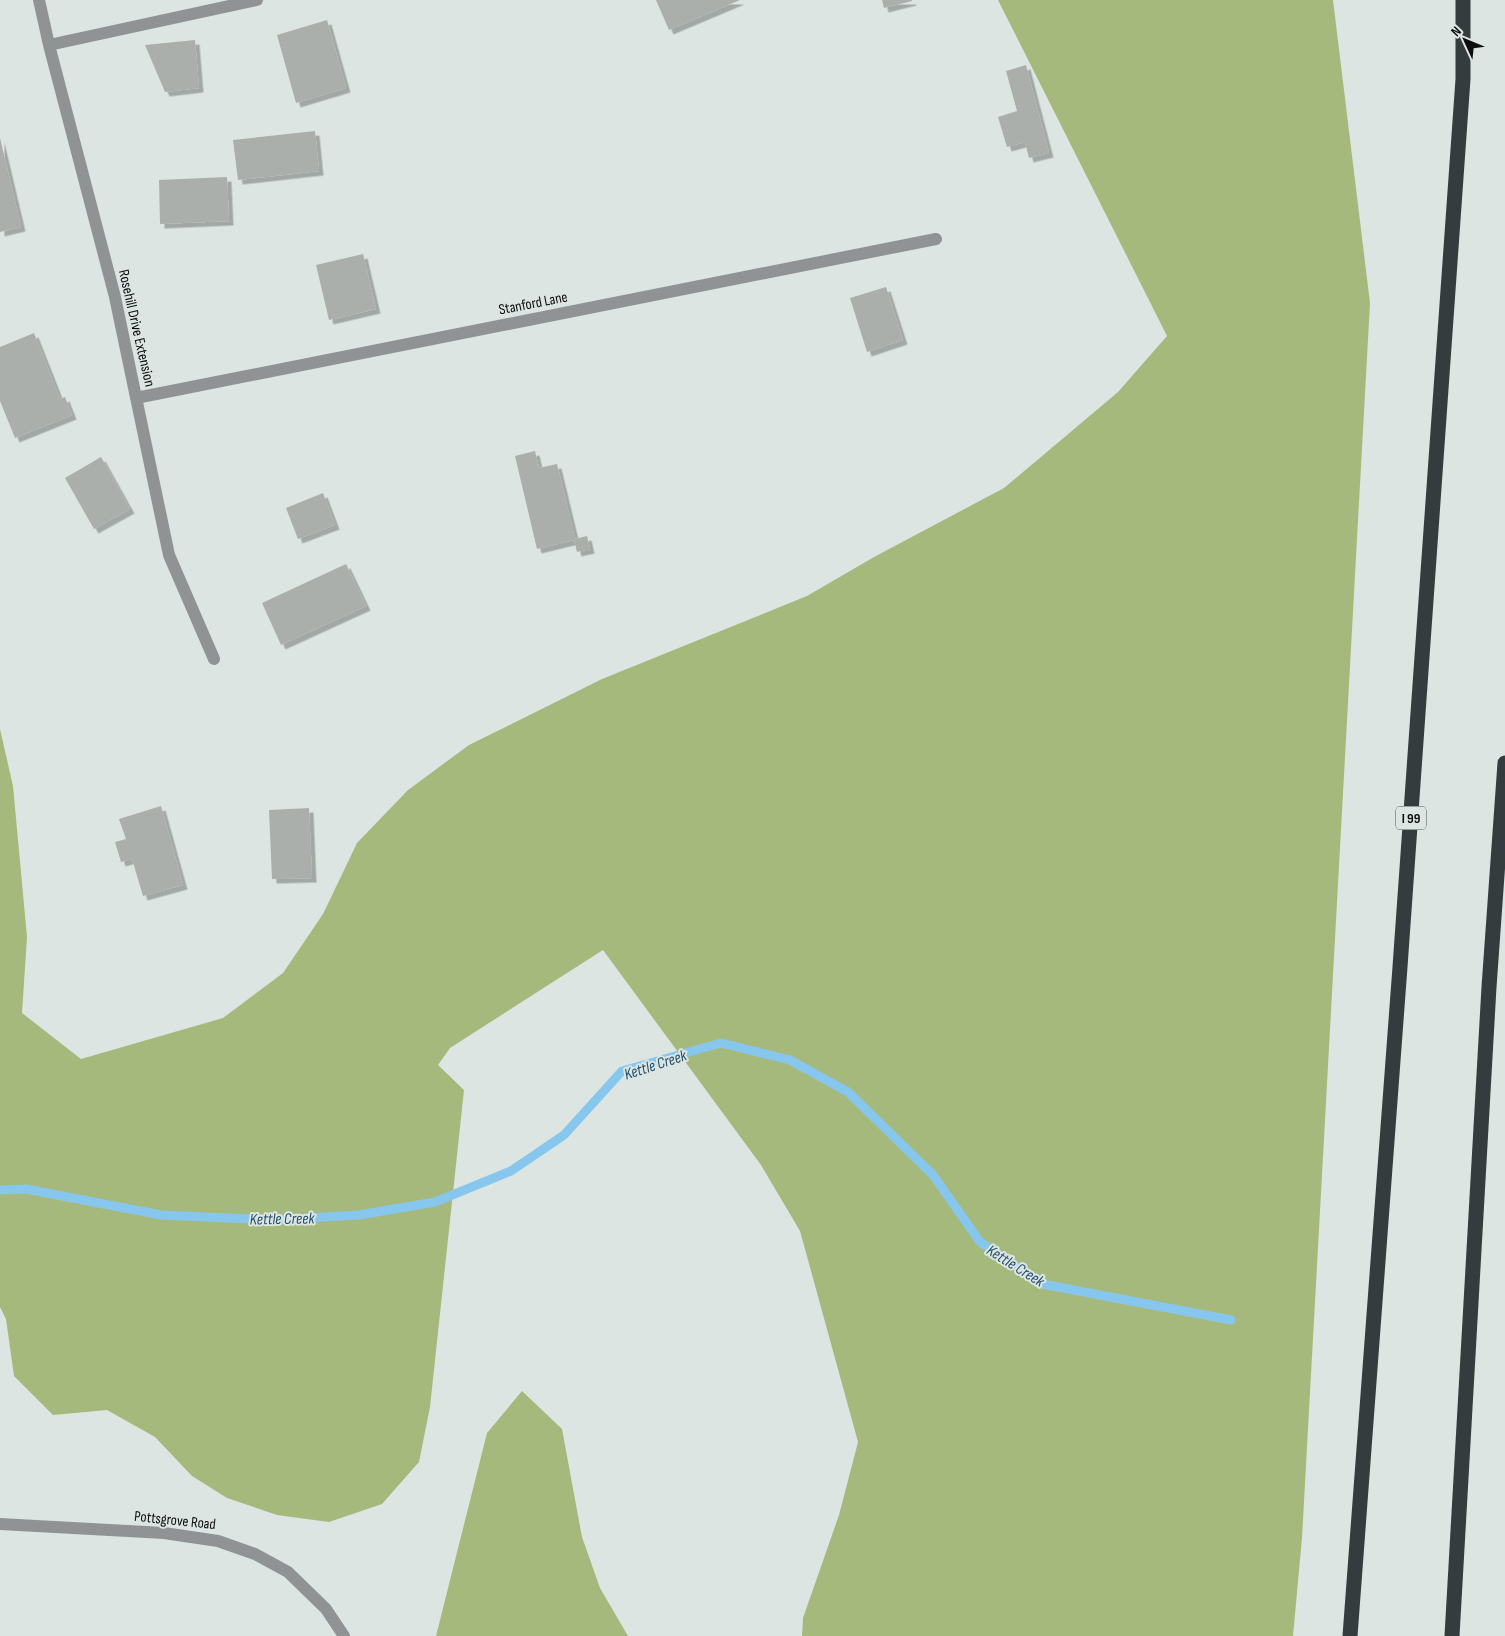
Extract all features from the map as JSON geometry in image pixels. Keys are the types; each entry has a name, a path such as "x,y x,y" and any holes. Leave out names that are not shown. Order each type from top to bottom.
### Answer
{"highway":[{"name":"I 99","path":"1350,1636 1401,957 1462,89 1463,0"},
{"path":"1452,1636 1489,987 1505,763"}],"street":[{"name":"Rosehill Drive Extension","path":"39,0 115,298 169,555 214,659"},
{"path":"49,45 257,0"},
{"name":"Stanford Lane","path":"136,398 936,239"},
{"name":"Pottsgrove Road","path":"0,1524 164,1533 218,1541 256,1554 288,1572 326,1609 344,1636"}],"green space":[{"path":"998,0 1333,0 1370,303 1302,1538 1293,1636 802,1636 803,1618 839,1515 858,1442 800,1231 761,1165 603,950 450,1048 438,1065 464,1090 430,1407 419,1462 382,1504 329,1522 277,1515 227,1498 192,1476 155,1437 107,1410 53,1415 14,1376 6,1319 0,1307 0,729 13,786 27,937 22,1013 81,1059 223,1018 283,973 323,914 357,843 408,790 469,745 602,679 807,596 874,557 1004,488 1118,392 1167,336"},
{"path":"522,1391 562,1429 582,1537 600,1588 628,1636 436,1636 487,1433"}],"building":[{"path":"656,0 740,0 669,30"},
{"path":"882,0 912,0 912,1 884,8"},
{"path":"327,20 346,88 296,103 277,35"},
{"path":"195,40 199,88 165,92 145,45"},
{"path":"1026,65 1049,153 1029,158 1025,142 1007,147 998,117 1017,111 1006,71"},
{"path":"315,131 319,171 238,180 233,140"},
{"path":"0,138 21,227 0,232"},
{"path":"227,177 229,221 160,224 159,180"},
{"path":"363,254 376,309 329,320 316,265"},
{"path":"886,287 903,340 867,352 850,298"},
{"path":"34,333 60,399 65,397 72,415 15,438 0,401 0,347"},
{"path":"535,451 539,468 557,464 575,539 587,536 590,549 577,552 574,540 537,549 515,456"},
{"path":"101,457 130,509 94,529 65,478"},
{"path":"323,493 335,525 298,539 286,508"},
{"path":"346,564 366,606 281,645 262,603"},
{"path":"161,806 183,885 143,896 132,859 121,862 115,842 126,839 119,819"},
{"path":"309,808 312,878 272,879 269,810"}],"waterway":[{"name":"Kettle Creek","path":"0,1190 26,1189 161,1215 276,1220 359,1215 435,1202 511,1171 564,1135 622,1071 721,1043 790,1060 848,1092 933,1175 980,1242 1042,1284 1231,1320"}]}
